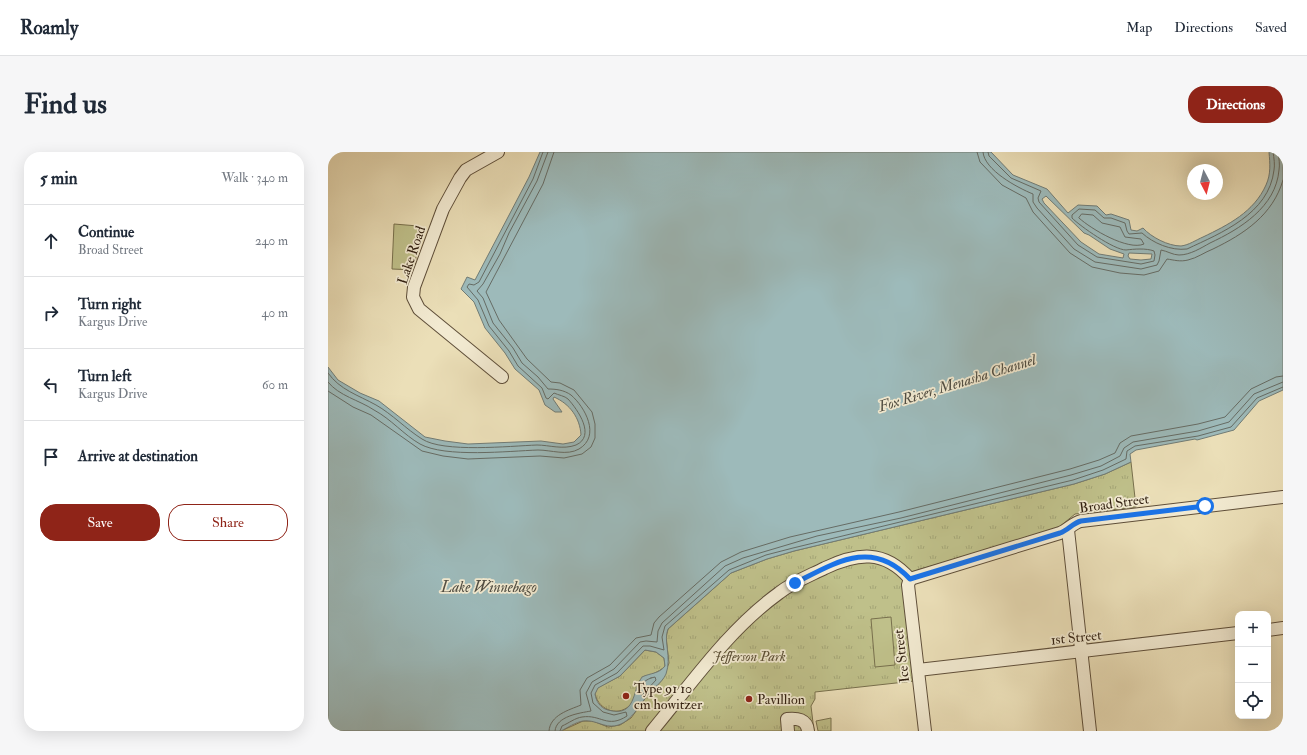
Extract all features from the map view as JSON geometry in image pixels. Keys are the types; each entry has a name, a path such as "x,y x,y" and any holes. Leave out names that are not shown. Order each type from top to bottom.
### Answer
{"street":[{"name":"Lake Road","path":"498,152 466,170 460,178 443,209 414,287 413,297 419,309 502,377"},
{"name":"Broad Street","path":"910,579 1068,530 1073,524 1081,521 1283,497"},
{"path":"1068,530 1090,731"},
{"path":"652,731 728,638 759,609 795,583 836,563 863,555 882,559 896,566 910,579"},
{"name":"Ice Street","path":"910,579 908,586 925,731"},
{"path":"1271,630 1283,628"},
{"name":"1st Street","path":"918,670 1235,633"},
{"path":"788,731 787,719 792,718 801,720 805,723 808,731"}],"green space":[{"path":"394,224 418,226 415,270 392,269"},
{"name":"Jefferson Park","path":"1131,462 1136,507 1075,514 1058,528 908,573 914,681 815,692 815,699 811,706 814,731 561,731 583,721 593,721 608,727 620,725 631,718 647,696 662,680 669,663 666,637 668,629 731,573 767,559 794,551 1074,484 1105,474"},
{"path":"891,617 895,665 875,667 871,619"},
{"path":"645,650 656,652 664,658 665,666 639,681 634,700 627,708 616,711 605,708 597,700 595,694 597,688 620,676"},
{"path":"831,718 831,731 818,731 816,721"}],"water":[{"path":"540,152 991,152 1013,175 1047,189 1068,213 1078,205 1097,206 1106,215 1111,214 1129,220 1131,230 1137,231 1143,228 1150,235 1160,240 1176,246 1181,246 1190,244 1222,228 1239,217 1255,203 1268,181 1270,169 1269,152 1283,152 1283,390 1259,401 1234,430 1197,440 1195,439 1136,450 1130,454 1131,462 1105,474 1074,484 794,551 767,559 731,573 668,629 666,639 668,668 666,674 646,697 634,714 618,725 611,726 591,721 583,721 561,731 328,731 328,367 338,380 360,393 379,401 425,437 468,444 541,441 563,444 574,442 581,435 579,423 576,417 565,404 554,397 553,399 562,412 555,412 545,405 539,390 515,369 505,353 485,328 474,302 461,289 467,277 475,280 529,177","holes":["1046,196 1084,233 1110,249 1124,254 1123,258 1099,254 1081,242 1044,203 1042,199","1129,253 1152,254 1151,259 1141,260 1130,259 1128,256","645,650 656,652 664,658 665,666 663,669 642,677 632,702 628,707 624,710 617,711 605,709 599,704 595,694 598,688 620,676"]}],"place":[{"name":"Type 91 10 cm howitzer","path":"626,696"},
{"name":"Pavillion","path":"749,699"}],"route":[{"path":"795,583 836,563 863,555 882,559 896,566 910,579 915,576 1060,533 1068,530 1076,522 1205,506"}],"water label":[{"name":"Fox River, Menasha Channel","path":"957,383"},
{"name":"Lake Winnebago","path":"489,587"}]}
